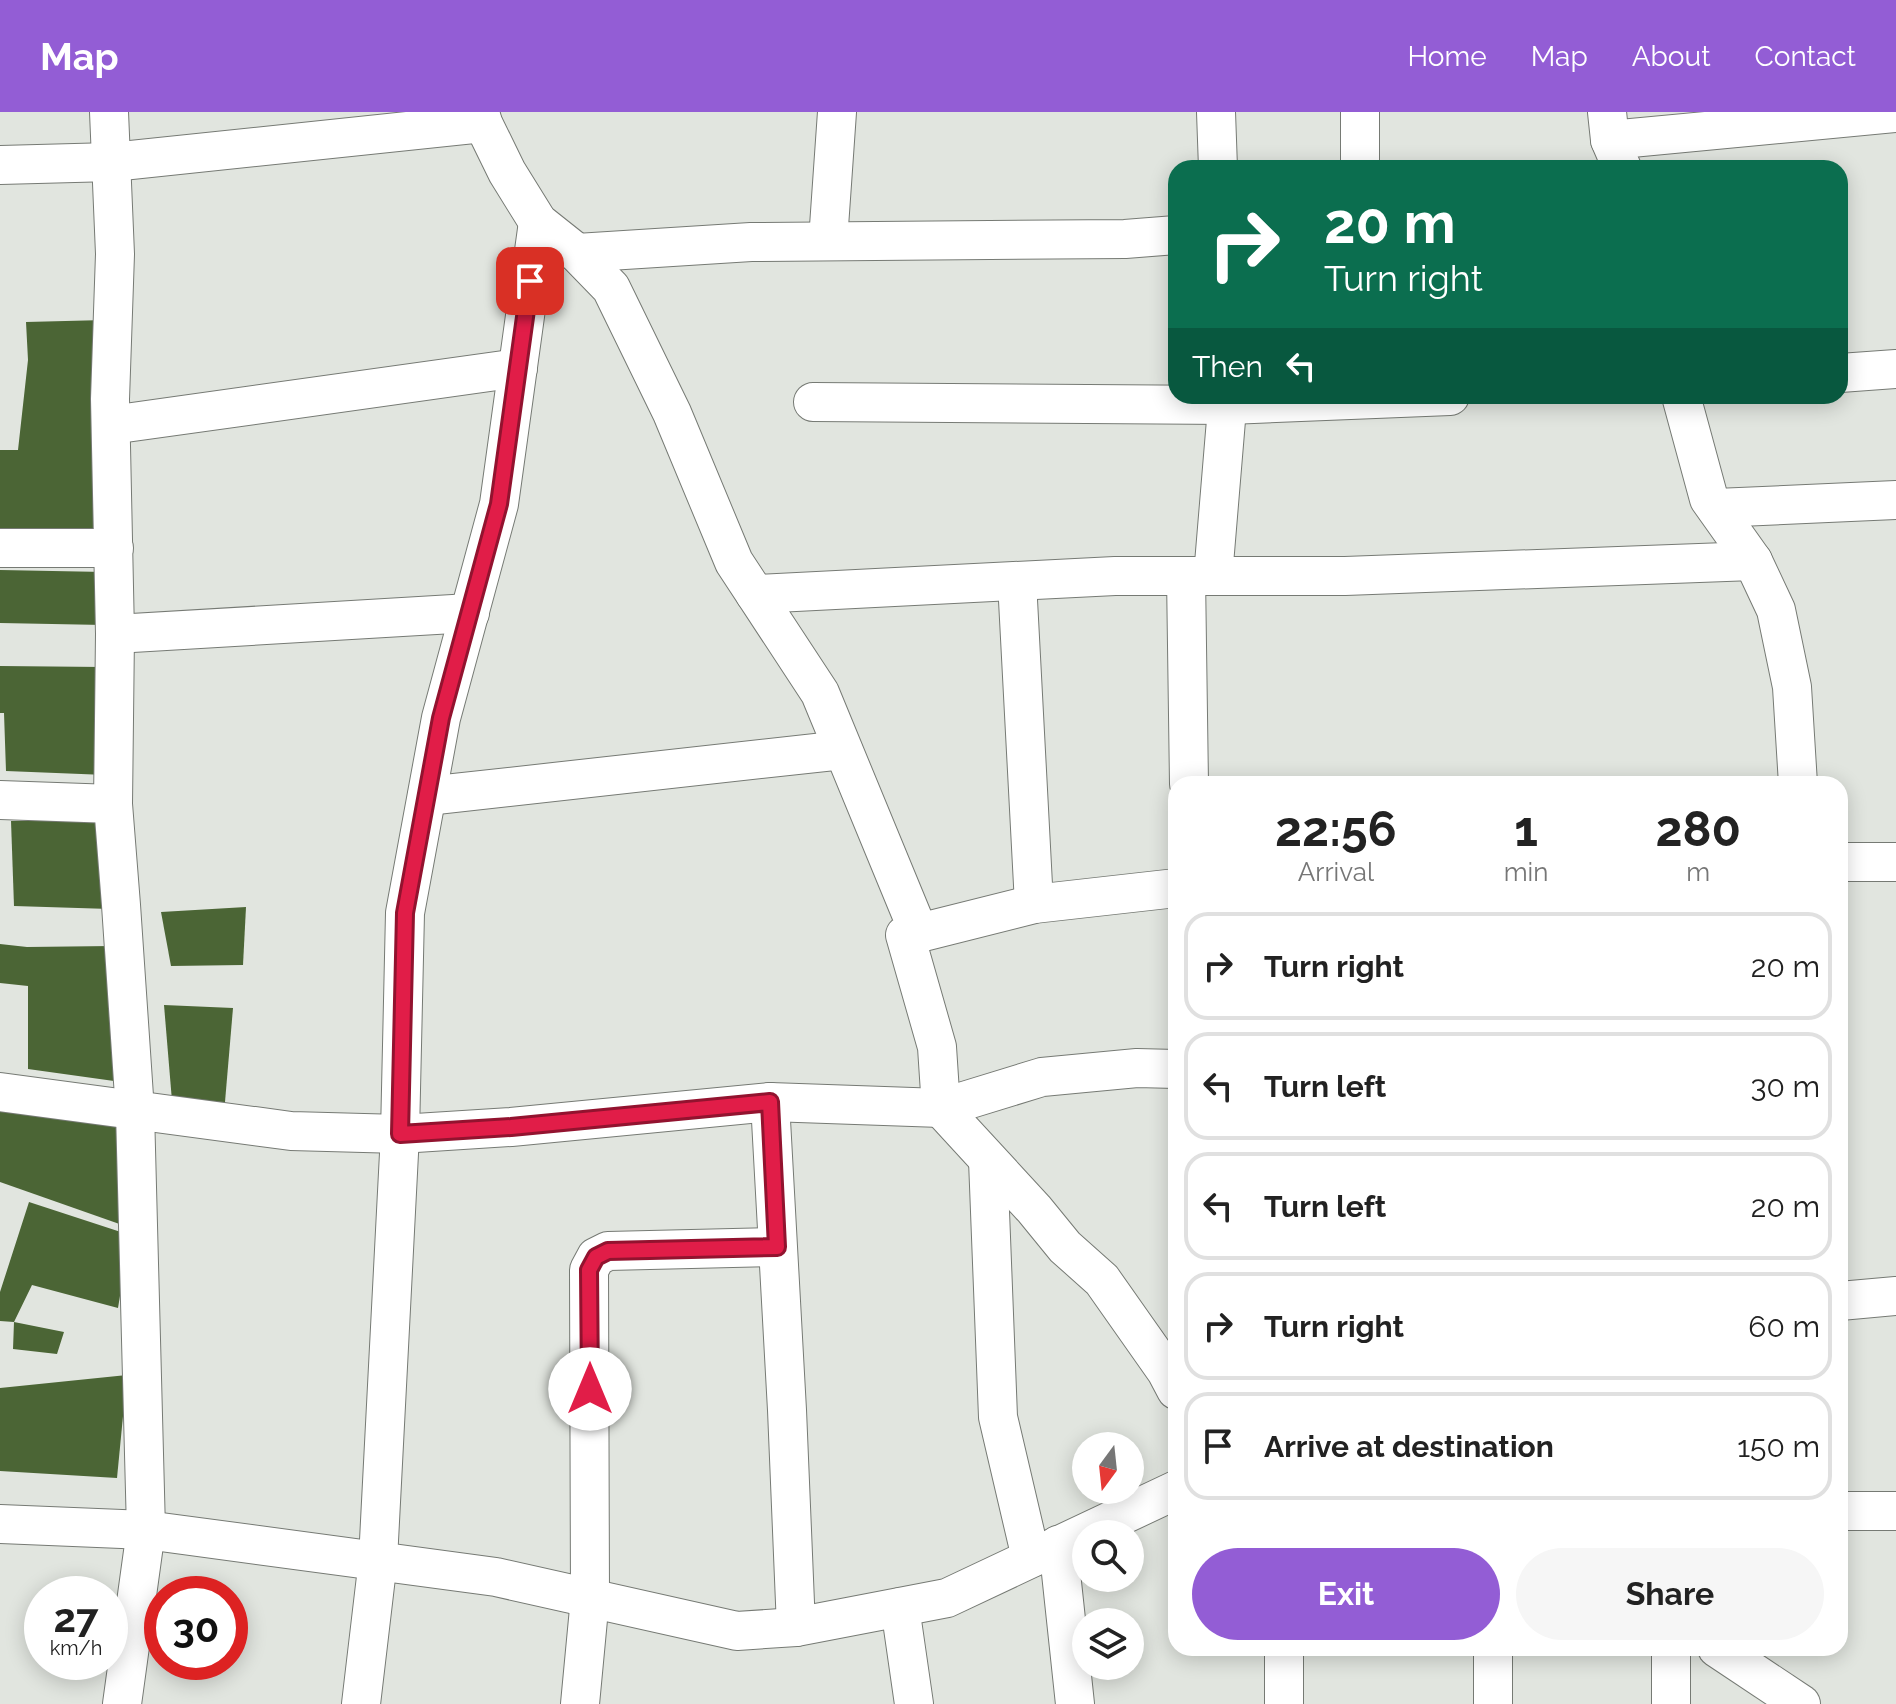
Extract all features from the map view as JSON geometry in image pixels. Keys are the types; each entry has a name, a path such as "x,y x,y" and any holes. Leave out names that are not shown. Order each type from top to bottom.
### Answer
{"street":[{"path":"109,112 115,254 110,399 115,634 113,804 135,1111 146,1530 122,1704"},
{"path":"828,241 837,112"},
{"path":"1216,112 1218,160"},
{"path":"1360,112 1360,160"},
{"path":"1613,140 1896,113"},
{"path":"0,165 112,162 481,118 507,172 538,222 577,253 611,288 672,413 734,562 820,693 919,933"},
{"path":"361,1704 378,1560 400,1134 405,913 441,718 499,504 538,222"},
{"path":"577,253 751,242 1125,239 1168,236"},
{"path":"111,425 518,368"},
{"path":"1848,372 1896,369"},
{"path":"813,402 1168,401"},
{"path":"1189,776 1199,576 1228,404"},
{"path":"1683,404 1709,499 1753,561 1776,610 1792,687 1798,776"},
{"path":"1716,508 1896,500"},
{"path":"0,548 114,548"},
{"path":"755,594 1115,576 1360,576 1753,561"},
{"path":"1017,581 1034,904"},
{"path":"115,634 470,613"},
{"path":"427,796 843,750"},
{"path":"0,800 113,804"},
{"path":"1848,862 1896,862"},
{"path":"1168,889 1034,904 905,935 937,1047 941,1108 1065,1247 1102,1280 1168,1375"},
{"path":"0,1092 291,1131 400,1134 511,1127 770,1102 941,1108 1042,1077 1137,1068 1168,1069"},
{"path":"770,1102 796,1627"},
{"path":"988,1160 998,1417 1045,1552 1075,1704"},
{"path":"580,1704 590,1598 589,1270 596,1257 608,1251 777,1247"},
{"path":"1848,1301 1895,1299"},
{"path":"0,1524 146,1530 496,1577 737,1631 796,1627 947,1598 1168,1494"},
{"path":"1848,1511 1896,1511"},
{"path":"900,1607 914,1704"},
{"path":"1284,1656 1284,1704"},
{"path":"1493,1656 1493,1704"},
{"path":"1671,1656 1671,1704"},
{"path":"1729,1656 1801,1704"}],"building":[{"path":"105,320 107,536 0,534 0,450 18,450 28,360 26,322"},
{"path":"0,570 105,572 104,625 0,623"},
{"path":"0,666 103,667 106,775 6,771 4,713 0,713"},
{"path":"103,820 110,909 14,906 11,821"},
{"path":"246,907 243,965 171,966 161,912"},
{"path":"0,944 27,947 112,946 114,1081 28,1069 28,986 0,983"},
{"path":"164,1005 233,1008 225,1102 172,1101"},
{"path":"0,1104 125,1119 128,1227 0,1182"},
{"path":"29,1202 130,1235 118,1308 32,1285 14,1322 0,1321 0,1292"},
{"path":"14,1322 64,1332 57,1354 13,1349"},
{"path":"127,1375 117,1478 0,1471 0,1388"}],"route":[{"path":"530,281 499,504 441,718 405,913 400,1134 511,1127 770,1102 777,1247 608,1251 596,1257 589,1270 590,1389"}]}
